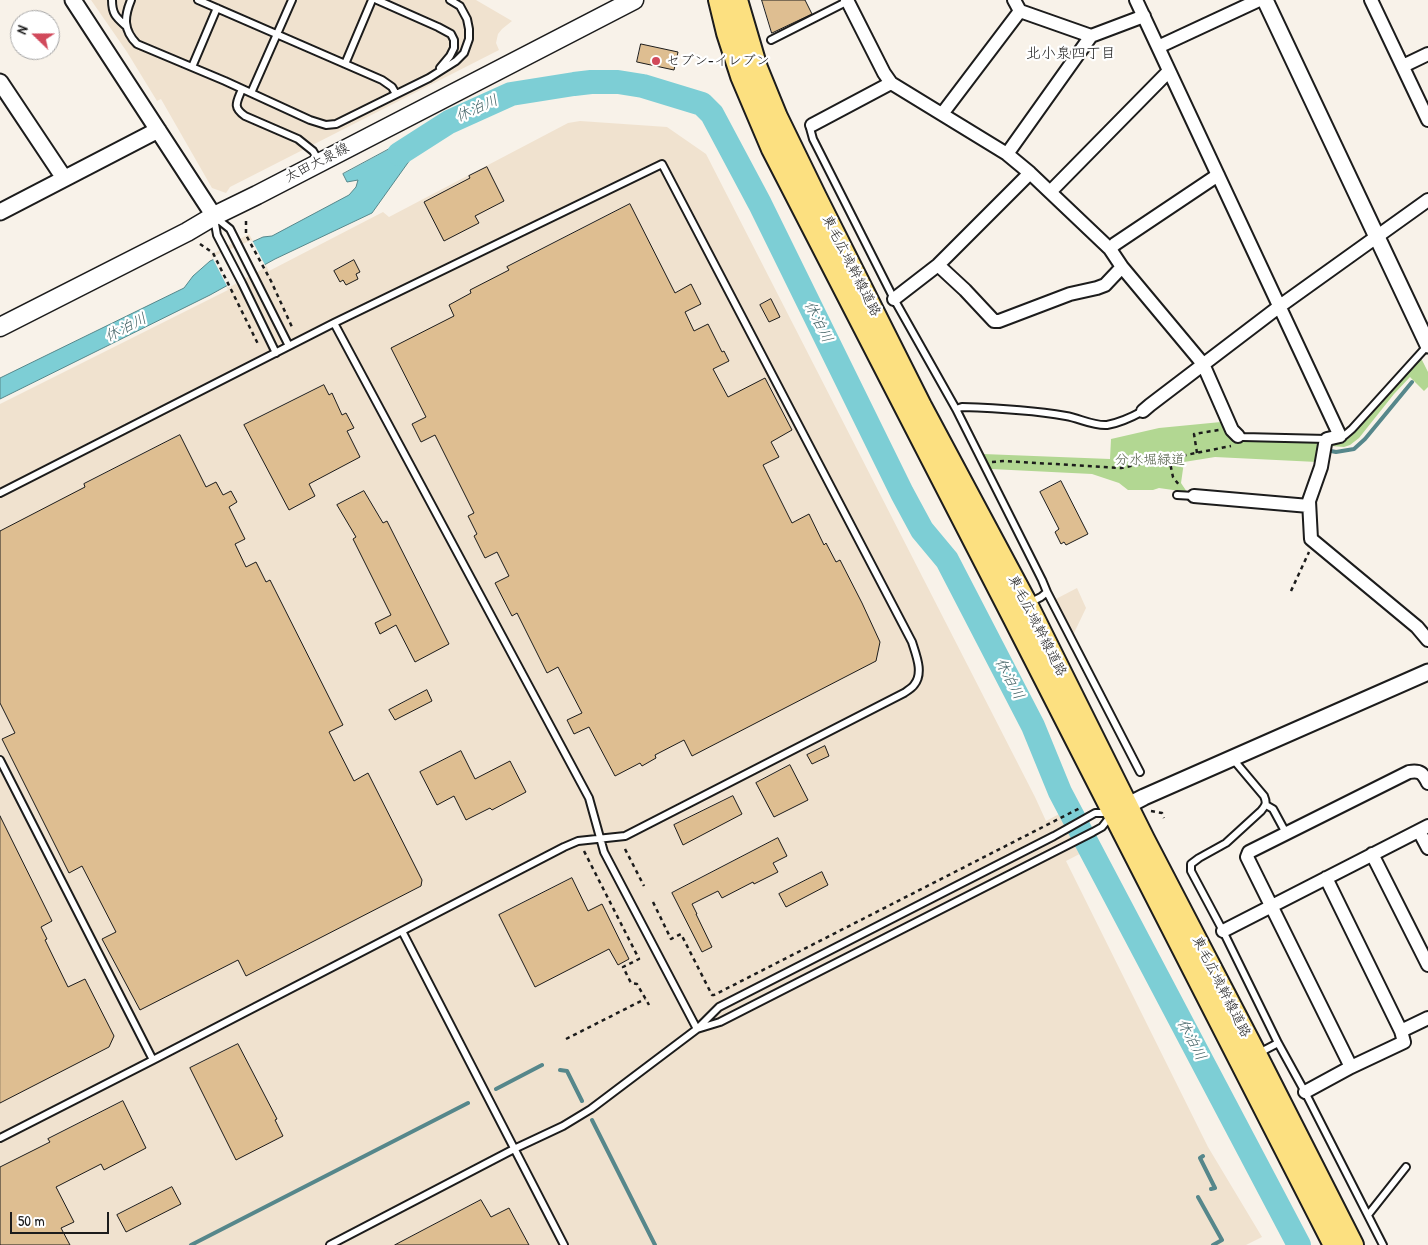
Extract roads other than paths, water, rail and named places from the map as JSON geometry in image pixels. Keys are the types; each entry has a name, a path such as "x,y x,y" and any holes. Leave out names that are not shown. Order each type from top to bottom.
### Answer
{"highway":[{"name":"東毛広域幹線道路","path":"720,0 727,33 740,76 772,149 1014,619 1120,809 1144,839 1353,1245"},
{"name":"東毛広域幹線道路","path":"737,0 757,68 777,117 912,388 1027,604 1120,809 1334,1245"}],"main road":[{"name":"太田大泉線","path":"0,327 634,0"}],"street":[{"path":"74,0 214,216"},
{"path":"848,0 884,73 891,83 1007,154 1030,173 1110,249 1122,267 1202,364 1233,437"},
{"path":"1136,0 1340,436 1327,439 1325,444 1323,462 1309,506 1311,539 1417,627 1428,640"},
{"path":"1158,47 1260,0"},
{"path":"1265,0 1428,345"},
{"path":"1371,0 1428,120"},
{"path":"942,114 1017,6 1091,36"},
{"path":"1007,154 1091,36 1144,16"},
{"path":"1403,66 1428,54"},
{"path":"1050,192 1170,70"},
{"path":"0,82 4,98 64,178"},
{"path":"812,125 891,83"},
{"path":"0,212 158,130"},
{"path":"894,299 938,265 1030,173"},
{"path":"1110,249 1218,175"},
{"path":"1143,411 1280,306 1428,200"},
{"path":"938,265 994,321 1000,321 1070,294 1097,288 1108,282 1122,267"},
{"path":"1191,496 1309,506"},
{"path":"1120,809 1428,672"},
{"path":"1351,1067 1247,857 1248,852 1409,772 1418,770 1424,775 1428,783"},
{"path":"1223,931 1424,828 1428,848"},
{"path":"1372,854 1428,965"},
{"path":"1305,1092 1351,1067 1404,1042 1401,1031 1326,878"},
{"path":"1401,1031 1428,1018"}],"lane":[{"path":"112,0 112,8 116,17 126,26"},
{"path":"130,0 125,22 128,34 137,44 310,120 326,125 336,124 429,78 450,56 454,48 454,40 451,34 377,0"},
{"path":"198,0 382,80 392,87 396,94"},
{"path":"251,93 292,0"},
{"path":"345,64 372,0"},
{"path":"436,72 456,61 464,53 469,39 467,19 460,6 450,0"},
{"path":"771,40 848,0"},
{"path":"192,67 217,8"},
{"path":"242,89 236,106 238,112 298,140 313,151 320,162"},
{"path":"812,125 810,131 813,139 894,299 956,409 1047,592 1140,772"},
{"path":"0,493 334,323 662,164 912,642 918,658 918,678 914,685 904,693 625,836 578,840 564,846 0,1138"},
{"path":"214,216 230,229 290,346"},
{"path":"214,216 217,235 276,353"},
{"path":"334,323 590,798 604,852 698,1029"},
{"path":"1340,436 1352,429 1428,345"},
{"path":"956,409 962,407 1019,410 1066,416 1106,425 1143,411"},
{"path":"1233,437 1327,439"},
{"path":"1177,494 1191,496"},
{"path":"1027,604 1047,592"},
{"path":"1232,758 1264,796 1267,801 1266,805 1262,811 1226,843 1198,858 1191,864 1191,871 1383,1245"},
{"path":"0,760 153,1060"},
{"path":"1266,805 1272,809 1286,833"},
{"path":"330,1245 514,1149 563,1126 591,1109 698,1029 718,1007 1054,836 1095,813 1120,809"},
{"path":"698,1029 720,1022 1093,832 1102,827 1120,809"},
{"path":"402,931 564,1245"},
{"path":"1256,1054 1278,1043"},
{"path":"1368,1215 1406,1167"}],"water":[{"path":"417,134 427,136 372,213 275,259 210,295 0,399 0,378 184,288 193,276 210,261 263,237 272,236 349,195 356,187 358,180 347,182 343,174"}],"waterway":[{"name":"休泊川","path":"399,154 449,122 511,94 574,84 618,82 643,86 702,104 712,114 760,204 902,493 922,530 947,560 1033,726 1060,792 1299,1245"},
{"path":"1331,451 1354,449 1365,439 1412,382"},
{"path":"496,1089 542,1065"},
{"path":"560,1070 567,1071 582,1101"},
{"path":"191,1245 468,1103"},
{"path":"592,1120 655,1245"},
{"path":"1203,1156 1200,1158 1215,1188 1211,1189"},
{"path":"1198,1197 1222,1240 1213,1245"}],"place":[{"name":"セブン-イレブン","path":"656,61"}],"district":[{"name":"北小泉四丁目","path":"1071,54"}],"park label":[{"name":"分水堀緑道","path":"1150,460"}]}
